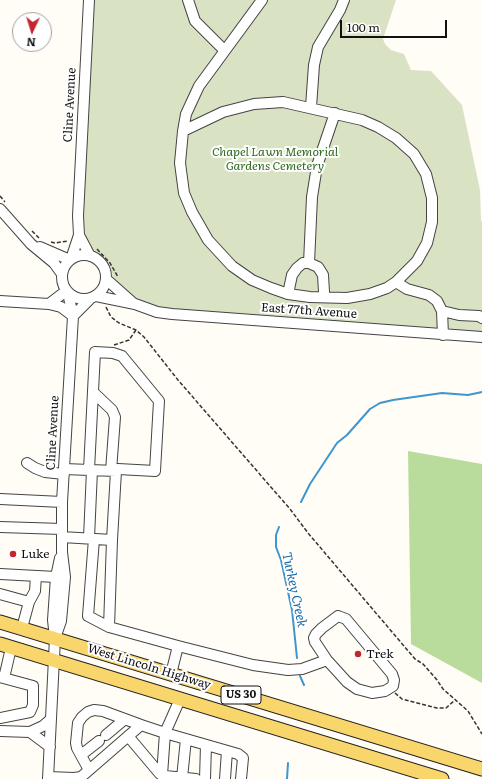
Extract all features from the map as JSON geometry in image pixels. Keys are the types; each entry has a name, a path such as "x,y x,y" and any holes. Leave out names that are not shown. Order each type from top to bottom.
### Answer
{"main road":[{"name":"West Lincoln Highway","path":"0,622 482,769"},
{"name":"West Lincoln Highway","path":"6,646 442,779"}],"street":[{"name":"Cline Avenue","path":"71,260 79,235 78,216 89,0"},
{"path":"188,0 195,21 224,50"},
{"path":"182,130 223,112 254,104 283,102 362,120 378,127 396,138 414,154 426,174 432,198 432,222 427,243 417,261 396,282 387,288 370,294 347,298 310,297 288,294 252,280 232,266 208,240 192,212 184,193 180,163 182,130 186,114 199,86 262,0"},
{"path":"311,108 314,65 318,47 340,10 344,0"},
{"path":"309,263 311,204 317,166 335,114"},
{"path":"0,209 30,244 54,263 62,274"},
{"name":"Cline Avenue","path":"79,235 90,256"},
{"path":"30,244 71,260"},
{"path":"0,300 49,304 61,307 73,316 103,289 106,279 106,274 99,261 90,256 82,255 71,260 65,266 62,274 62,283 67,292 76,298 81,299 94,297"},
{"path":"288,294 292,275 297,268 303,264 309,263 318,268 324,275 323,297"},
{"name":"East 77th Avenue","path":"106,279 135,304"},
{"path":"396,282 407,289 428,295 437,301 442,311 443,334"},
{"name":"Cline Avenue","path":"55,638 61,621 65,577 62,552 62,502 73,316 67,292"},
{"path":"49,304 67,292"},
{"name":"East 77th Avenue","path":"94,297 135,304 157,312 172,314 482,338"},
{"path":"442,311 459,315 479,316 482,318"},
{"path":"27,463 35,468 64,471 91,470 114,471 118,469 155,471 160,401 122,356 113,353 95,352 91,470 92,538 88,616 109,627 130,634 253,665 288,670 302,669 327,660"},
{"path":"93,392 112,410 115,417 109,627"},
{"path":"0,498 62,502"},
{"path":"0,527 112,540"},
{"name":"Cline Avenue","path":"48,778 55,638 53,620 56,577 62,552"},
{"path":"0,574 56,577"},
{"path":"22,628 29,602 35,591 36,576"},
{"path":"0,594 29,602"},
{"path":"342,616 392,674 394,680 393,686 385,691 372,693 357,689 347,682 327,660 314,638 316,634 335,617 342,616"},
{"path":"0,718 30,712 34,704 33,686 2,678 6,646"},
{"path":"171,674 178,646"},
{"path":"162,775 165,732 180,699"},
{"path":"34,704 51,707"},
{"path":"89,770 77,748 76,735 78,723 82,717 88,712 94,710 103,711 141,725 238,754 243,758 241,779"},
{"path":"0,731 30,732 43,726 51,719"},
{"path":"81,755 125,719"},
{"path":"48,778 72,779 81,777 141,725"},
{"path":"30,732 50,747"},
{"path":"128,736 162,775 196,779"},
{"path":"182,778 186,739"},
{"path":"205,779 206,745"},
{"path":"225,779 227,751"}],"path":[{"path":"113,353 114,344 123,343 129,340 136,330 144,337 178,380 290,509 308,533 415,659 423,664 443,689 468,711 482,734"},
{"path":"389,688 402,700 437,708 446,708 455,700"}],"green space":[{"name":"Chapel Lawn Memorial Gardens Cemetery","path":"93,0 396,0 383,39 385,44 391,50 404,54 411,70 431,71 462,105 480,190 482,222 482,334 156,308 133,298 119,286 87,241 82,218"},
{"path":"408,451 482,464 482,683 411,644"}],"waterway":[{"name":"Turkey Creek","path":"301,502 310,484 337,443 347,435 370,409 380,403 393,400 442,393 468,395 482,392"},
{"name":"Turkey Creek","path":"279,527 276,535 276,547 281,560 292,610 297,658"},
{"name":"Turkey Creek","path":"300,676 304,685"},
{"name":"Turkey Creek","path":"287,779 288,763"}],"place":[{"name":"Luke","path":"13,554"},
{"name":"Trek","path":"358,654"}]}
